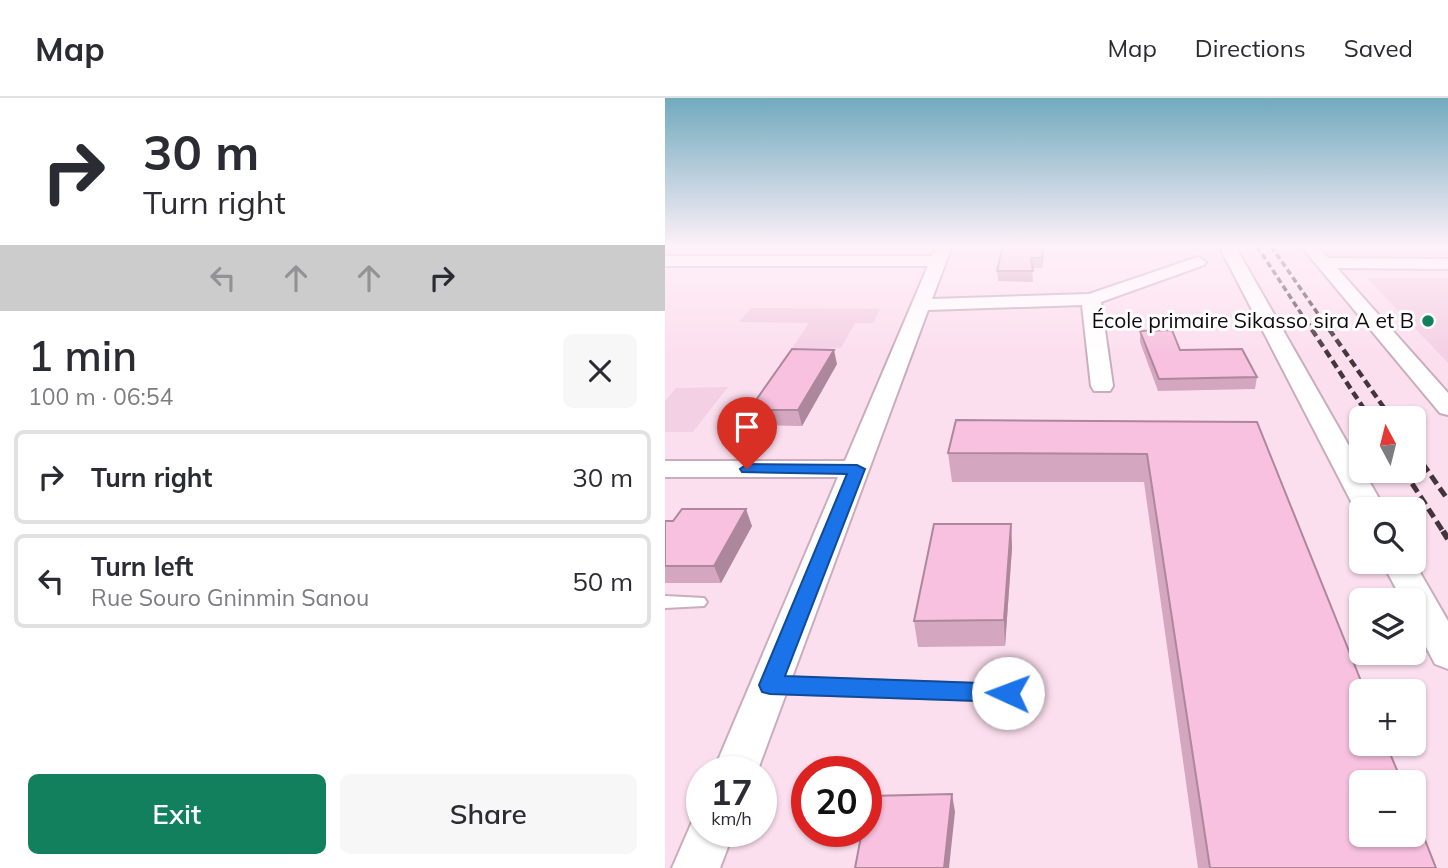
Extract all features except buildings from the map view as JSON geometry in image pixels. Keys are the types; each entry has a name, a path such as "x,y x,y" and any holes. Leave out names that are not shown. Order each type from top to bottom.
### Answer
{"street":[{"path":"741,756 929,282"},
{"path":"920,305 1091,299 1141,282"},
{"path":"1247,282 1363,497"},
{"path":"1341,282 1448,408"},
{"path":"1091,299 1102,386"},
{"path":"665,469 857,469"},
{"path":"1405,574 1448,654"},
{"path":"696,868 705,847"}],"lane":[{"path":"665,602 698,602"},
{"path":"770,685 1008,693"}],"shaded area":[{"name":"École primaire Sikasso sira A et B","path":"1371,282 1448,282 1448,363"},
{"path":"751,308 880,309 873,323 855,323 841,348 792,348 809,323 739,322"},
{"path":"728,387 693,432 665,432 665,401 676,388"}],"railway":[{"path":"1280,282 1306,321"},
{"path":"1296,282 1323,321"},
{"path":"1305,319 1362,406"},
{"path":"1322,319 1383,406"},
{"path":"1426,468 1448,500"},
{"path":"1412,483 1444,533"},
{"path":"1443,531 1448,539"}],"place":[{"name":"École primaire Sikasso sira A et B","path":"1428,321"}],"route":[{"path":"747,469 857,469 770,685 1008,693"}]}
